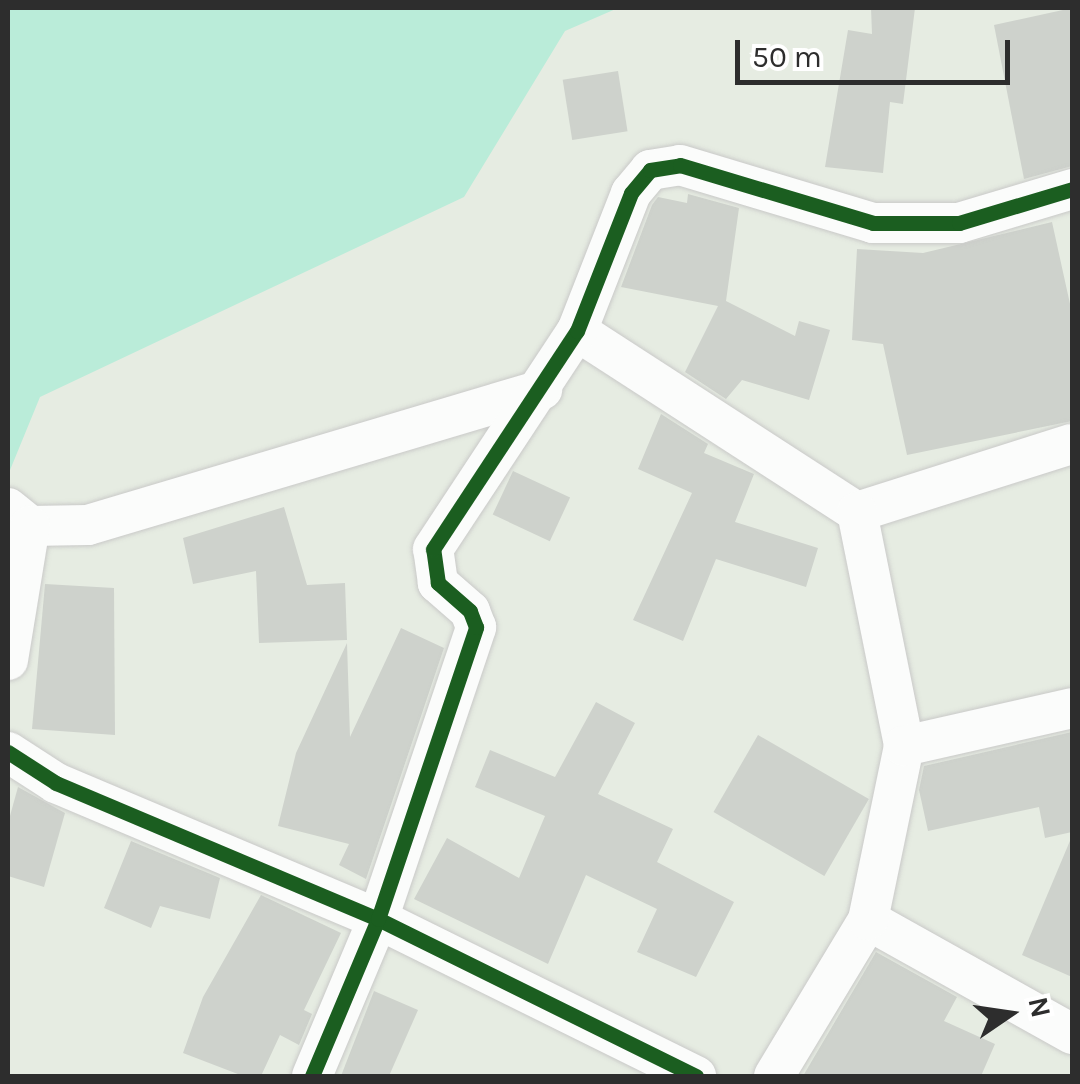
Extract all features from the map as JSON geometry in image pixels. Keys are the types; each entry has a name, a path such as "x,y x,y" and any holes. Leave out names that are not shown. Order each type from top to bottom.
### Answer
{"street":[{"path":"312,1076 378,919 476,627 470,611 438,583 433,548 542,390 576,332 630,192 650,170 680,165 874,223 959,223 1072,189"},
{"path":"576,332 857,512 904,746 868,920 774,1076"},
{"path":"8,660 19,517 88,525 542,390"},
{"path":"857,512 1072,444"},
{"path":"904,746 1072,708"},
{"path":"8,752 56,783 378,919 696,1076"},
{"path":"868,920 1072,1034"}],"green space":[{"path":"8,8 618,8 565,31 464,197 40,397 8,475"}],"building":[{"path":"871,8 915,8 903,104 890,102 883,173 825,167 848,30 872,34"},
{"path":"1072,8 1072,166 1024,179 994,25"},
{"path":"618,71 628,131 572,140 563,80"},
{"path":"688,194 739,208 726,301 795,336 799,321 830,330 809,400 742,380 726,399 685,372 718,306 621,287 652,205 658,197 687,203"},
{"path":"1052,222 1072,313 1072,421 907,455 883,344 852,340 857,249 923,253"},
{"path":"661,414 708,444 704,453 754,474 735,522 818,548 806,587 716,559 683,641 633,620 692,493 638,469"},
{"path":"513,471 570,498 550,541 493,515"},
{"path":"284,507 307,585 345,583 347,640 259,643 256,571 193,584 183,538"},
{"path":"45,584 114,588 115,735 32,729"},
{"path":"401,628 444,648 366,879 339,865 349,844 278,826 296,753 347,643 350,737"},
{"path":"596,702 635,723 598,794 673,829 657,862 734,902 696,977 637,952 657,909 586,875 548,964 414,899 447,838 519,878 545,816 475,787 490,750 555,777"},
{"path":"1072,732 1072,832 1045,838 1039,807 928,831 919,790 924,766"},
{"path":"758,735 869,799 824,876 714,812"},
{"path":"18,787 65,813 44,887 8,876 8,823"},
{"path":"1072,836 1072,977 1022,955"},
{"path":"131,841 220,878 210,919 160,906 151,928 104,908"},
{"path":"261,895 341,933 304,1010 312,1014 299,1045 280,1035 261,1076 243,1076 183,1053 203,997"},
{"path":"876,952 957,997 944,1021 995,1044 981,1076 803,1076"},
{"path":"374,991 418,1010 389,1076 341,1076"}],"cycle path":[{"path":"312,1076 378,919 476,627 470,611 438,583 433,549 577,331 631,193 650,170 680,165 873,223 959,223 1072,189"},
{"path":"8,752 56,783 378,919 696,1076"}]}
